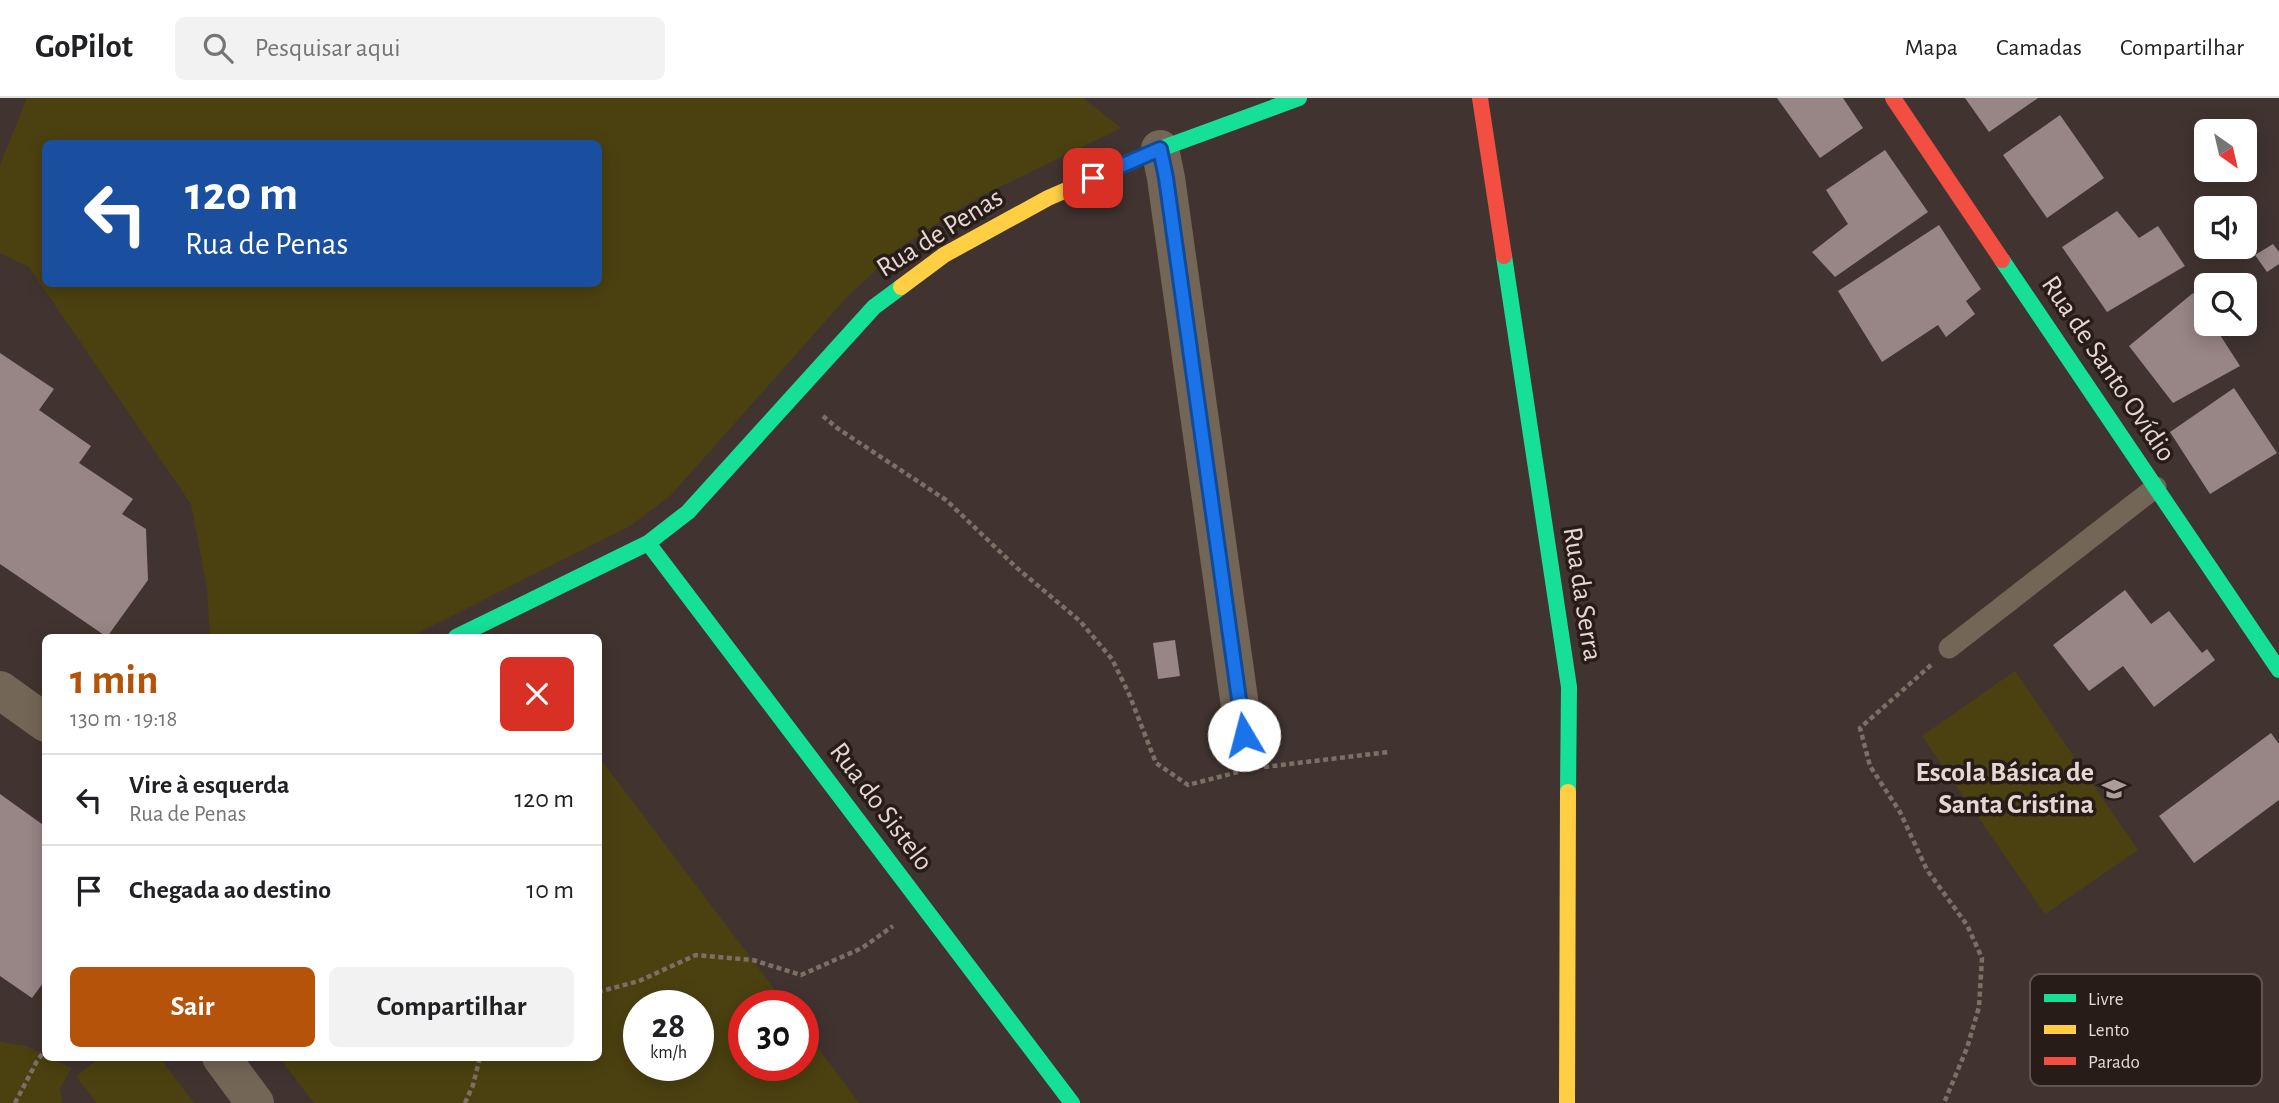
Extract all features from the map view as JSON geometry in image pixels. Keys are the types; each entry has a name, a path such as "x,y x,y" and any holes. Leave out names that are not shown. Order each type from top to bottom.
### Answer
{"street":[{"name":"Rua de Penas","path":"462,634 648,543 688,512 874,307 944,255 1048,198 1160,149 1299,98"},
{"name":"Rua da Serra","path":"1480,98 1569,687 1567,1103"},
{"name":"Rua de Santo Ovídio","path":"1893,98 2279,670"},
{"path":"1160,149 1251,758"},
{"name":"Rua do Sistelo","path":"648,543 1072,1103"},
{"path":"0,690 42,720"},
{"path":"224,1061 255,1103"}],"lane":[{"path":"1950,648 2156,487"}],"path":[{"path":"796,393 837,428 946,500 1017,568 1080,621 1112,659 1156,763 1188,785 1251,758 1389,752"},
{"path":"1944,1103 1967,1048 1979,1007 1982,958 1967,925 1927,870 1900,812 1870,766 1860,728 1950,648"},
{"path":"602,991 639,981 696,954 753,960 801,975 862,948 923,906"},
{"path":"15,1103 42,1056"},
{"path":"465,1103 479,1061"}],"shaded area":[{"path":"27,98 1083,98 1121,128 977,198 899,248 845,299 671,495 630,526 416,634 210,634 207,588 191,504 43,287 602,287 602,140 42,140 42,286 29,267 0,253 0,165"},
{"path":"2015,671 2138,850 2045,914 1922,736"},
{"path":"602,761 775,990 728,990 728,1081 819,1081 819,1049 859,1103 314,1103 282,1061 602,1061"},
{"path":"0,1042 26,1046 42,1054 42,1061 55,1061 72,1068 60,1088 62,1103 0,1103"},
{"path":"96,1061 162,1061 194,1103 97,1103 76,1076"}],"building":[{"path":"1777,98 1843,98 1863,128 1820,158"},
{"path":"1965,98 2038,98 1989,132"},
{"path":"2060,115 2104,178 2047,218 2003,155"},
{"path":"1885,150 1928,212 1835,277 1812,252 1848,224 1826,190"},
{"path":"2117,211 2139,238 2158,226 2185,266 2107,312 2062,247"},
{"path":"1939,225 1981,289 1966,301 1975,314 1946,337 1938,325 1882,362 1838,291"},
{"path":"2273,244 2279,252 2279,264 2267,272 2257,254"},
{"path":"2193,293 2194,336 2221,336 2240,366 2173,403 2129,346"},
{"path":"0,353 54,389 39,410 91,446 79,463 133,499 122,514 146,529 148,580 109,634 103,634 0,564"},
{"path":"2234,388 2277,453 2210,494 2170,432"},
{"path":"2125,590 2151,624 2169,611 2202,653 2207,649 2215,660 2154,707 2123,666 2089,691 2053,645"},
{"path":"1175,640 1180,676 1158,679 1153,643"},
{"path":"2271,733 2279,744 2279,800 2194,863 2159,816"},
{"path":"0,794 42,824 42,984 32,998 0,976"}],"traffic: fast":[{"path":"1119,167 1160,149 1299,98"},
{"path":"1504,256 1569,687 1568,792"},
{"path":"2002,260 2279,670"},
{"path":"462,634 648,543 688,512 874,307 901,287"},
{"path":"648,543 1072,1103"}],"traffic: slow":[{"path":"901,287 944,255 1048,198 1119,167"},
{"path":"1567,1103 1568,792"}],"traffic: jam":[{"path":"1480,98 1504,256"},
{"path":"1893,98 2002,260"}],"place":[{"name":"Escola Básica de Santa Cristina","path":"2114,789"}],"route":[{"path":"1093,178 1160,149 1244,735"}]}
